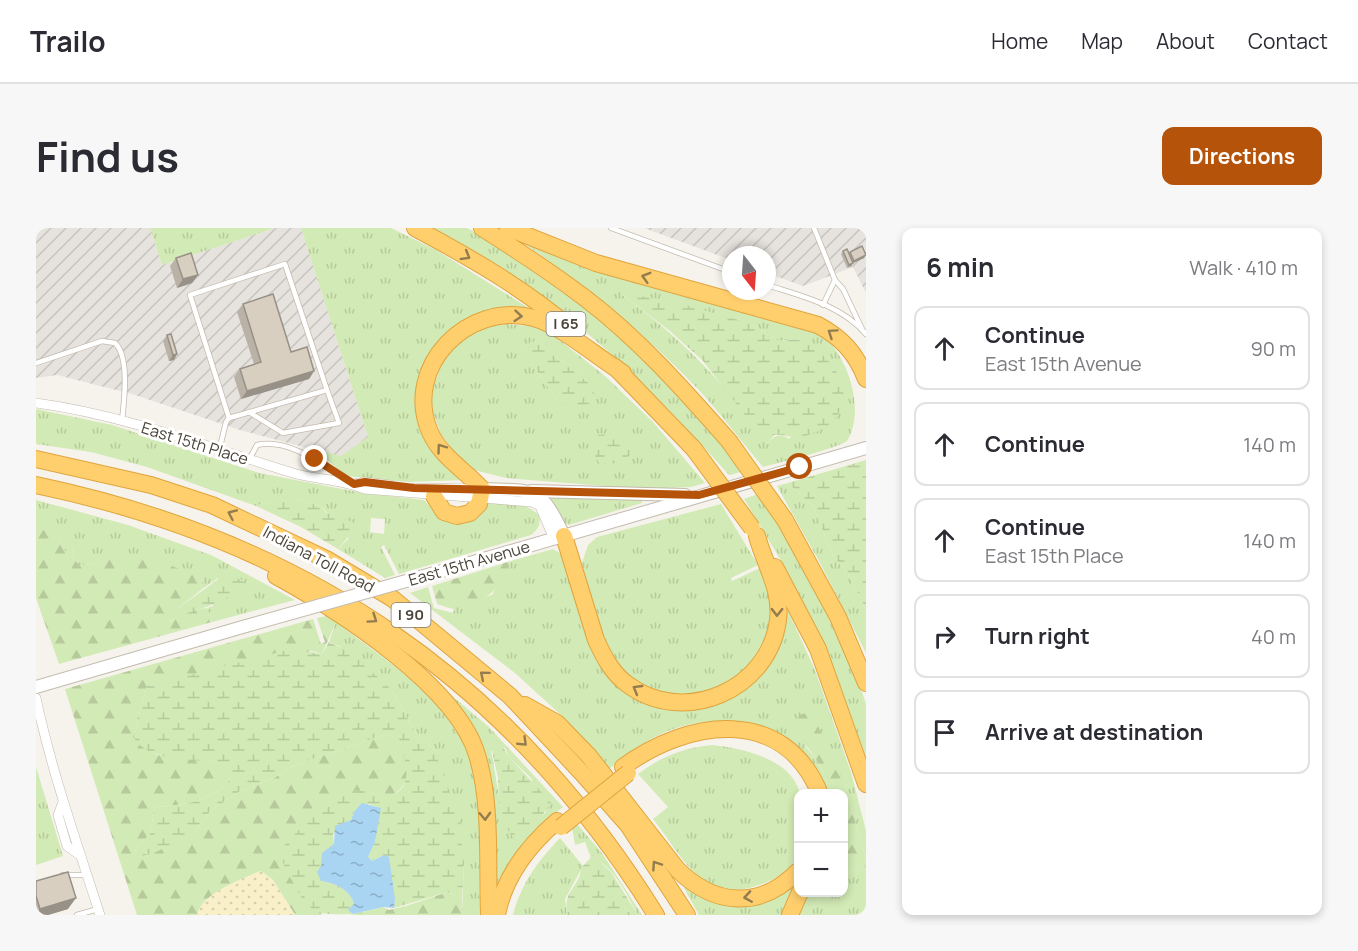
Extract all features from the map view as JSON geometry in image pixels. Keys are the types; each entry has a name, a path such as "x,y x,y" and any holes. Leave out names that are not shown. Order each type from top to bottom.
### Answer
{"highway":[{"name":"I 65","path":"415,228 500,276 555,314 622,374 694,450 755,532 784,581 818,649 866,784"},
{"name":"I 65","path":"482,228 532,260 594,306 683,388 729,441 785,520 838,617 866,684"},
{"path":"508,228 596,262 818,325 836,334 849,348 866,379"},
{"path":"434,496 440,508 457,516 470,513 481,493 441,451 430,432 425,414 424,395 433,360 445,344 463,328 483,319 501,315 536,319 622,374"},
{"name":"Indiana Toll Road","path":"36,459 151,485 212,505 291,541 393,599 510,696 628,825 687,915"},
{"name":"Indiana Toll Road","path":"36,485 154,515 229,542 303,577 367,615 486,705 537,756 608,842 657,915"},
{"path":"559,537 596,640 608,663 627,684 642,693 676,703 694,703 728,692 750,676 767,654 775,634 778,604 755,532"},
{"path":"229,542 259,566 310,594 370,636 443,699 462,721 478,757 484,792 489,915"},
{"path":"510,696 557,723 596,765 691,883 706,892 740,899 774,890 794,874"},
{"path":"498,915 505,889 520,860 537,840 656,744 673,737 709,729 738,730 773,740 790,750 814,778 818,789"},
{"path":"626,770 676,744 710,737 728,737 750,741 784,755 807,782 810,789"},
{"path":"506,915 517,884 530,861 559,824"},
{"path":"790,915 798,897"}],"street":[{"name":"East 15th Place","path":"36,403 122,421 307,478 354,484 365,482 481,493 532,502 540,506 559,537"},
{"name":"East 15th Avenue","path":"36,687 866,448"},
{"name":"East 15th Place","path":"354,484 364,489 434,496"},
{"name":"East 15th Place","path":"481,493 531,491 699,495"},
{"path":"531,491 550,506 559,537"},
{"path":"36,698 63,802 70,825 75,831 79,855 99,912"},
{"path":"63,802 59,817 68,847 79,855"}],"lane":[{"path":"611,228 722,269"},
{"path":"814,228 835,280 843,289 861,329"},
{"path":"229,418 190,295 285,264 339,423 283,433 249,412"},
{"path":"823,305 835,280"},
{"path":"776,288 823,305 866,334"},
{"path":"36,363 102,341 115,343 122,354 124,371 122,421"},
{"path":"219,451 229,418 327,390"},
{"path":"249,460 257,445 266,443 308,454 354,484"},
{"path":"55,876 87,875"},
{"path":"77,915 99,912"}],"shaded area":[{"path":"36,228 150,228 162,265 275,228 301,228 368,437 341,457 240,430 132,394 57,375 36,378"},
{"path":"644,228 866,228 866,293 853,267 803,286 776,276 776,246 722,246 722,257"}],"green space":[{"path":"150,228 275,228 162,265"},
{"path":"301,228 391,228 436,250 535,312 442,339 427,357 419,378 429,445 445,466 465,480 408,482 346,476 314,449 341,456 368,437"},
{"path":"429,228 467,228 488,239 595,314 665,380 745,471 729,475 662,402 591,336 554,306 473,252"},
{"path":"518,239 821,333 839,355 851,384 855,414 847,441 763,467 713,405 674,365 610,308","holes":["621,294 748,323 779,341 802,339 790,439 777,436 767,444 751,421 701,362 664,328"]},
{"path":"620,293 672,301 748,323 779,341 802,339 824,356 840,380 843,403 839,414 820,430 800,437 774,435 767,444 703,361 670,331"},
{"path":"499,323 539,327 557,338 605,376 653,422 705,483 691,487 642,489 506,478 474,470 455,454 441,434 433,413 431,394 443,360 469,333","holes":["536,341 591,385 559,403 532,364 526,349"]},
{"path":"536,341 591,385 594,393 590,403 583,406 559,403 532,364 526,350 530,342"},
{"path":"36,409 112,425 259,473 363,493 424,500 438,514 490,502 516,503 528,507 539,515 539,524 531,535 399,574 384,545 381,547 395,575 385,578 338,549 349,538 321,506 294,499 274,499 256,506 147,467 91,452 36,444","holes":["371,518 385,519 384,534 370,532"]},
{"path":"610,434 625,438 631,447 630,455 621,463 600,464 595,457 598,435"},
{"path":"866,460 866,610 848,573 833,556 813,506 788,483"},
{"path":"788,483 813,506 833,556 848,573 866,610 866,653 777,486"},
{"path":"761,493 809,575 862,692 866,704 866,762 821,642 783,564 744,499"},
{"path":"552,495 641,499 642,503 569,525 564,523 551,499"},
{"path":"274,499 294,499 321,506 326,513 353,522 354,530 338,549 301,527 256,506"},
{"path":"36,500 128,525 211,555 295,600 212,622 207,608 213,606 218,578 201,590 203,578 100,562 80,566 72,557 73,548 64,552 59,541 64,534 36,529"},
{"path":"721,504 758,565 731,578 732,581 760,568 770,607 767,635 762,647 747,668 726,683 684,696 660,692 633,679 618,666 606,650 597,626 582,563 588,545 597,537"},
{"path":"36,529 65,533 59,541 64,551 73,548 72,557 80,566 100,562 106,556 153,559 203,578 201,590 177,609 169,622 188,611 207,608 212,622 59,664 36,598"},
{"path":"553,549 565,556 588,639 654,704 739,692 785,612 788,611 815,670 851,772 866,831 866,860 848,789 802,742 816,759 831,789 826,789 814,767 794,748 747,726 729,721 692,724 666,732 642,744 609,769 562,716 515,673 410,593 428,587 434,608 453,613 454,609 449,608 452,603 492,595 511,561"},
{"path":"511,561 500,582 490,594 476,600 452,603 449,608 437,604 432,586"},
{"path":"224,575 243,580 245,584 217,603 168,622 177,609"},
{"path":"327,616 336,622 322,654 312,651 147,686 133,737 157,755 218,762 231,778 216,792 197,801 155,807 150,834 134,851 194,833 210,811 240,791 274,778 295,765 386,734 399,739 408,772 405,783 398,792 387,796 360,791 351,792 326,805 298,831 322,915 295,915 273,880 261,871 214,894 200,908 198,915 137,915 65,689 313,619 321,644 325,642 317,618"},
{"path":"336,622 426,693 456,726 465,743 476,783 478,805 480,915 462,915 464,863 434,750 414,730 391,689 339,646 329,642"},
{"path":"329,642 350,652 391,689 414,730 434,750 459,817 464,863 462,900 448,892 394,908 395,899 384,855 372,861 368,857 375,842 380,808 369,804 354,812 351,820 333,834 334,845 321,881 337,885 349,894 354,904 349,910 353,914 322,913 310,907 299,894 285,867 281,849 310,818 336,799 358,790 385,795 402,789 405,782 406,765 399,739 386,734 295,765 274,778 240,791 210,811 194,833 154,853 141,856 134,851 150,834 155,807 197,801 216,792 231,778 215,770 218,762 171,758 149,751 140,745 133,737 147,686 291,649 322,654"},
{"path":"419,668 489,727 563,807 521,848 505,871 494,899 486,770","holes":["505,748 509,757 531,778 546,812 516,839 510,832 502,811 491,751"]},
{"path":"806,713 813,715 846,789 831,789 816,759 795,729 799,715"},
{"path":"501,744 509,757 551,802 540,819 516,839 510,834 499,810 498,778 491,746"},
{"path":"712,745 749,752 775,763 786,770 794,780 798,789 794,789 794,861 787,870 759,885 739,890 722,889 708,883 684,862 653,819 668,807 638,774 656,762 692,748"},
{"path":"36,767 63,856 36,865"},
{"path":"848,796 866,860 865,867 848,873"},
{"path":"577,824 602,853 642,915 638,915 613,873 599,861 591,858 585,842 575,845 572,828"},
{"path":"560,838 583,866 565,899 567,915 513,915 531,874"},
{"path":"593,855 611,872 638,915 567,915 566,906 569,894 578,880 581,868"},
{"path":"866,860 866,915 809,915 820,897 848,897 848,873 865,867"},
{"path":"794,877 794,892 783,915 699,915 684,888 688,886 715,901"},
{"path":"448,892 462,900 462,915 350,915 383,907 389,910"},
{"path":"805,897 820,897 809,915 798,915"}],"sand":[{"path":"261,871 273,880 295,915 198,915 200,908 214,894 234,882"}],"water":[{"path":"362,803 381,808 375,842 368,857 372,861 384,855 389,857 395,899 394,908 383,907 353,914 348,910 354,904 349,894 337,885 321,881 317,872 321,866 322,853 334,844 335,826 351,820 354,812"}],"building":[{"path":"862,246 866,255 854,261 850,252"},
{"path":"847,249 853,263 849,265 843,251"},
{"path":"191,253 198,275 183,279 176,258"},
{"path":"273,294 291,352 307,347 314,371 247,391 240,369 261,362 243,304"},
{"path":"171,334 177,354 173,355 167,335"},
{"path":"68,872 76,898 40,909 36,896 36,881"}],"route":[{"path":"315,459 354,484 365,482 414,488 654,495 699,495 800,467"}]}
